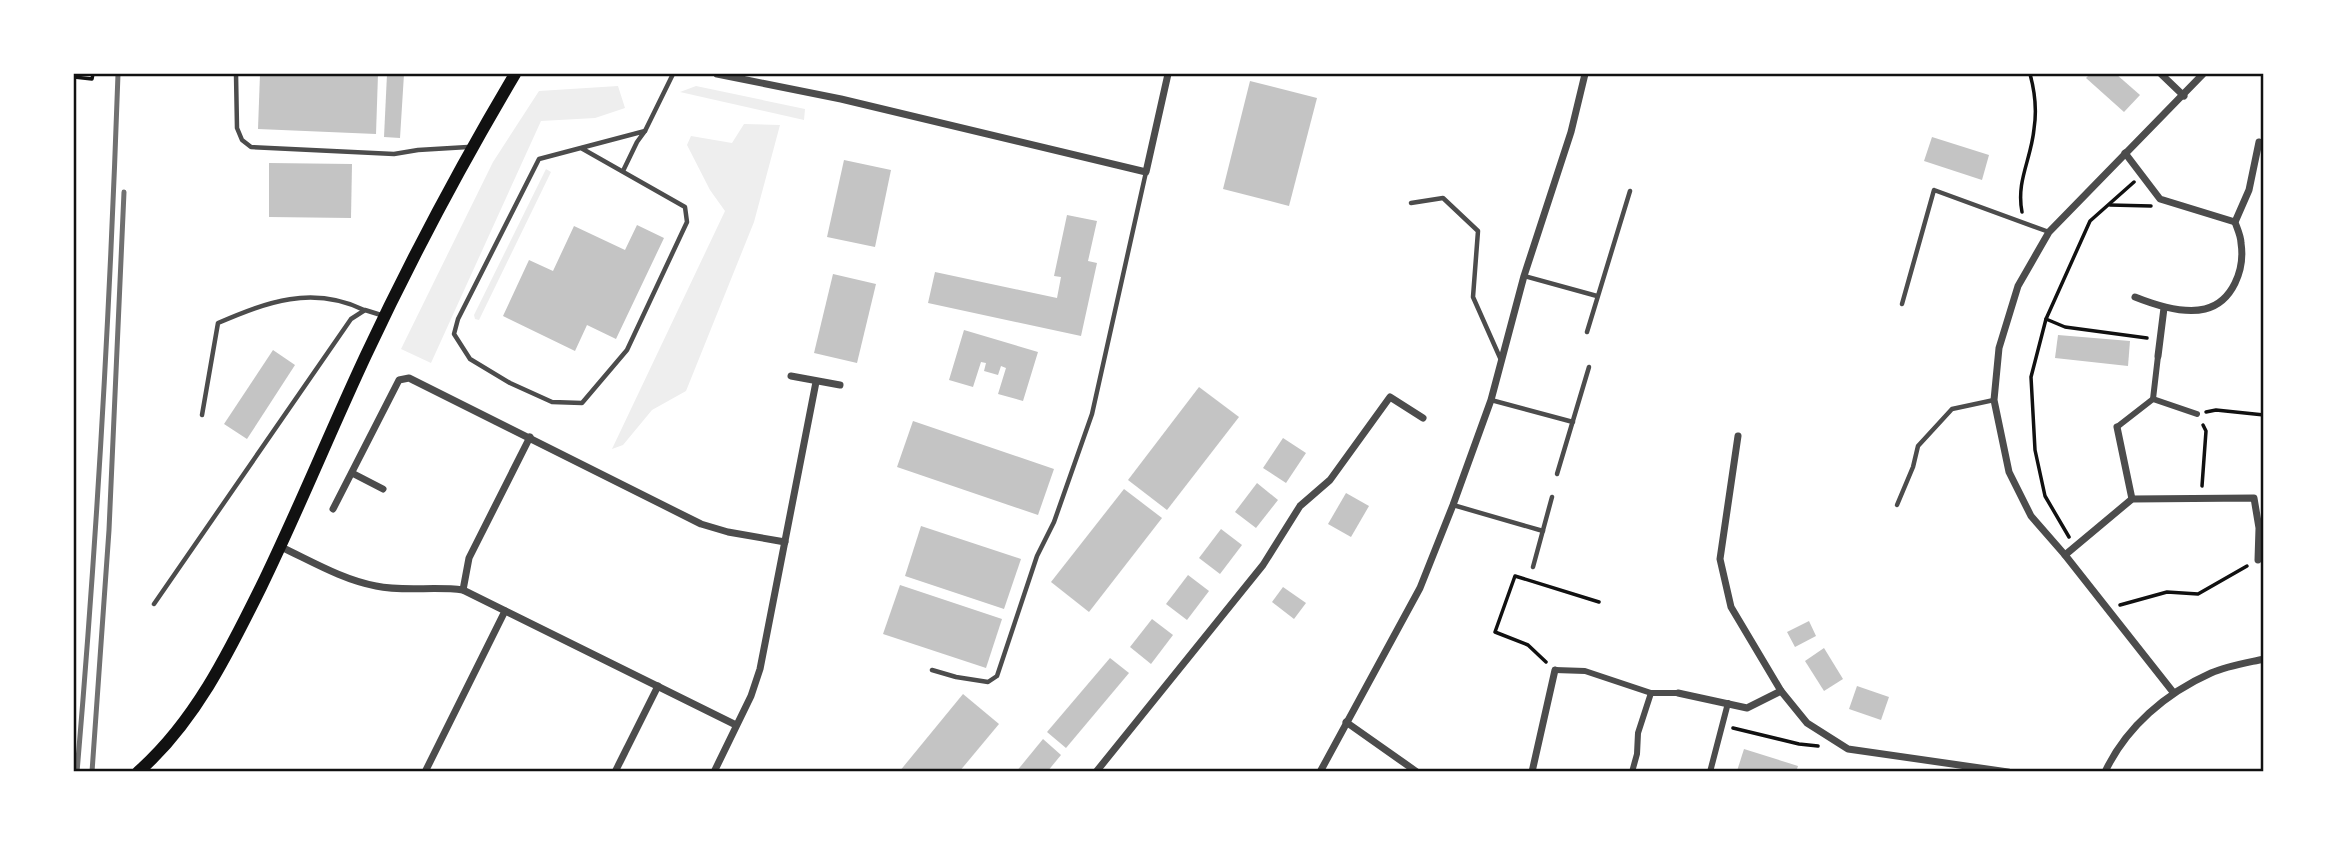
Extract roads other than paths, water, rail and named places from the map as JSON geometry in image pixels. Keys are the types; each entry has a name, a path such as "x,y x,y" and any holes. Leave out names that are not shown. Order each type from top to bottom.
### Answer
{"main road":[{"path":"138,772 178,731 211,681 243,624 281,547 385,317 472,147 515,74"}],"street":[{"path":"718,74 841,99 1146,172 1168,74"},
{"path":"1320,772 1420,588 1453,505 1491,400 1524,276 1571,132 1585,74"},
{"path":"2161,74 2184,96"},
{"path":"2174,692 2031,516 2008,472 1994,400 2000,348 2018,286 2049,232 2203,74"},
{"path":"2135,298 2164,308 2205,309 2228,296 2239,274 2242,243 2235,222 2249,190 2259,142"},
{"path":"2125,153 2160,199 2235,222"},
{"path":"2132,499 2117,427 2153,399 2164,308"},
{"path":"791,376 840,385"},
{"path":"333,509 399,380 409,378 701,524 728,532 785,542"},
{"path":"714,772 751,696 760,669 816,382"},
{"path":"1096,772 1263,565 1300,506 1330,480 1390,397 1423,418"},
{"path":"2153,399 2197,414"},
{"path":"1738,436 1720,559 1731,607 1781,691 1807,723 1848,749 2008,772"},
{"path":"463,590 470,558 530,437"},
{"path":"352,473 383,489"},
{"path":"2065,555 2132,499 2254,498 2259,528 2259,560"},
{"path":"281,547 376,587 442,587 463,590 736,725"},
{"path":"425,772 505,611"},
{"path":"2105,772 2114,752 2145,715 2174,692 2213,672 2263,659"},
{"path":"1532,772 1555,670 1585,671 1651,693 1678,693 1746,708 1781,691"},
{"path":"615,772 658,686"},
{"path":"1632,772 1637,754 1638,733 1651,693"},
{"path":"1710,772 1728,703"},
{"path":"1346,722 1417,772"}],"lane":[{"path":"236,74 237,128 242,140 251,147 394,154 472,147"},
{"path":"622,172 673,74"},
{"path":"581,149 685,207 687,222 627,350 582,403 552,402 510,383 470,359 454,334 458,319 539,159 645,131"},
{"path":"932,670 988,682 998,676 1037,556 1054,522 1092,414 1146,172"},
{"path":"1902,304 1934,190 2049,232"},
{"path":"1587,332 1630,191"},
{"path":"1411,204 1443,198 1478,231 1473,297 1502,362"},
{"path":"1524,276 1597,296"},
{"path":"202,415 218,323 261,305 314,296 347,302 385,317"},
{"path":"154,604 351,319 365,310"},
{"path":"1557,474 1589,367"},
{"path":"1491,400 1573,422"},
{"path":"1897,505 1913,467 1918,446 1951,409 1994,400"},
{"path":"1533,567 1552,497"},
{"path":"1453,505 1543,531"}],"railway":[{"path":"77,772 102,423 118,74"},
{"path":"92,772 109,530 124,192"}]}
